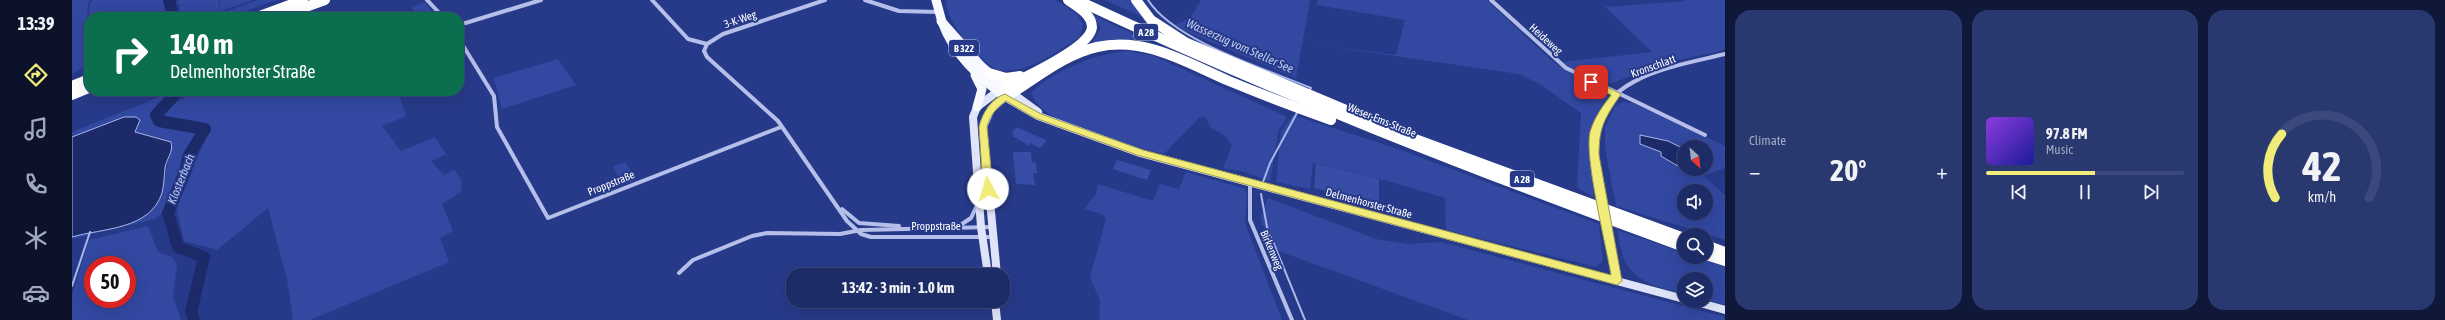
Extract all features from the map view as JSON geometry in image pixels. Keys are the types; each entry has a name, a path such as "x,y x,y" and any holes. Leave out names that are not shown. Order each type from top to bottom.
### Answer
{"highway":[{"path":"270,12 303,0"},
{"path":"292,12 325,0"},
{"path":"1005,92 1028,75 1078,46 1089,36 1092,28 1087,15 1068,0"},
{"name":"Weser-Ems-Straße","path":"1077,0 1295,99 1677,235"},
{"name":"Weser-Ems-Straße","path":"1093,0 1187,44 1295,99"},
{"path":"1136,0 1151,20 1187,44"},
{"path":"1005,92 1081,53 1108,44 1130,44 1160,50 1308,104"},
{"path":"989,73 1006,78 1028,75"},
{"path":"72,86 84,82"},
{"path":"72,95 84,90"},
{"name":"Weser-Ems-Straße","path":"1308,104 1410,148 1420,149 1677,244"},
{"path":"1713,248 1725,252"},
{"path":"1713,257 1725,261"}],"main road":[{"name":"Delmenhorster Straße","path":"936,0 938,12 950,45 975,72"},
{"name":"Delmenhorster Straße","path":"941,21 1005,92"},
{"name":"B 322","path":"975,72 1005,92"},
{"path":"975,72 975,77 982,90 977,107"}],"street":[{"path":"427,0 438,12"},
{"path":"464,23 541,0"},
{"path":"652,0 688,39 707,44 704,51 707,57 778,121 837,204 847,221 856,230 859,224 837,204"},
{"name":"3-K-Weg","path":"707,44 723,34 825,0"},
{"path":"865,0 899,11 938,12"},
{"name":"Heideweg","path":"1491,0 1566,68 1616,94 1705,135"},
{"name":"Proppstraße","path":"464,48 494,96 497,127 548,218 781,127"},
{"name":"Kronschlatt","path":"1617,281 1594,155 1594,134 1600,116 1616,94 1646,76 1725,54"},
{"path":"987,268 982,231 973,130 977,107 1005,92"},
{"path":"996,268 983,127 985,118 1005,92"},
{"name":"Delmenhorster Straße","path":"1005,92 1020,107 1052,121 1140,153 1677,297"},
{"name":"Birkenweg","path":"1250,183 1250,220 1292,320"},
{"name":"Proppstraße","path":"956,228 975,213 975,204 979,201"},
{"name":"Proppstraße","path":"859,224 899,226 902,228"},
{"name":"Proppstraße","path":"856,230 871,236 982,231 992,227"},
{"name":"Proppstraße","path":"679,273 693,260 752,236 767,233 840,234 856,230 956,228 982,231 993,237"},
{"path":"1713,307 1725,310"},
{"path":"996,308 997,320"}],"shaded area":[{"path":"72,0 90,0 87,12 84,12 83,68 72,74"},
{"path":"92,0 164,0 167,12 157,12 157,9 157,12 89,12"},
{"path":"180,0 219,0 220,12 180,12 179,5 176,2"},
{"path":"220,0 253,0 220,11"},
{"path":"257,0 277,0 242,12 225,12"},
{"path":"946,0 1056,0 1077,14 1083,24 1080,37 1041,61 1020,69 997,70 989,65 964,40 951,19 947,9"},
{"path":"1105,0 1131,0 1145,18"},
{"path":"1201,0 1310,0 1296,78 1188,32 1176,25 1190,18"},
{"path":"1317,0 1487,0 1553,62 1609,96 1595,119 1592,132 1591,158 1594,198 1577,187 1581,113 1541,85 1519,74 1312,44 1396,55 1405,20 1317,5"},
{"path":"1683,0 1725,0 1725,50 1665,63 1607,85 1574,71 1562,62 1652,52 1605,7 1685,1"},
{"path":"424,2 433,12 415,12 412,8"},
{"path":"1093,15 1148,41 1116,39 1092,43 1101,28"},
{"path":"1128,51 1154,56 1287,117 1278,132 1270,182 1246,172 1223,168 1232,145 1224,135 1210,127 1206,118 1200,117 1164,154 1110,140 1070,125 1052,116 1039,105 1031,93 1051,77 1076,64 1103,55"},
{"path":"558,59 576,85 502,109 494,78"},
{"path":"172,96 153,117 156,122 166,128 198,132 199,135 184,162 174,194 167,208 155,219 72,239 72,237 130,224 165,178 171,142 135,132 138,127 124,117 72,137 72,132 159,97"},
{"path":"190,96 400,96 406,116 382,126 401,151 435,137 446,154 431,161 444,175 454,169 462,181 461,192 442,204 453,231 440,238 449,262 310,320 293,320 287,279 268,208 217,250 184,241 177,211 178,204 210,128 164,118 164,114 178,101"},
{"path":"1624,102 1633,103 1712,140 1677,140 1677,146 1668,141 1661,152 1677,165 1677,176 1704,176 1713,184 1677,184 1677,220 1713,220 1713,184 1725,195 1725,240 1713,236 1713,228 1687,228 1616,206 1605,148 1605,127 1615,106"},
{"path":"1293,115 1398,149 1599,224 1603,261 1596,267 1446,230 1445,198 1388,181 1313,163 1310,189 1276,182 1281,132"},
{"path":"124,117 136,117 140,120 135,132 171,142 171,152 166,165 162,193 156,205 147,214 136,221 124,226 72,237 72,137"},
{"path":"1640,135 1668,141 1677,146 1677,165 1661,156 1661,152 1640,144"},
{"path":"1713,140 1725,146 1725,168 1713,173"},
{"path":"625,162 637,180 623,185 613,167"},
{"path":"1186,172 1246,189 1247,197 1245,223 1282,320 1099,320 1100,300 1090,278 1106,218 1102,214 1084,209 1096,194 1098,184 1153,201 1160,184 1179,189"},
{"path":"1268,198 1376,239 1407,244 1441,242 1677,304 1677,308 1691,308 1725,317 1725,320 1468,320 1276,250 1260,219"},
{"path":"148,226 158,252 172,257 177,264 173,297 181,320 72,320 72,295 84,256 84,308 136,308 136,256 84,256 89,240"},
{"path":"1617,230 1677,251 1677,264 1713,263 1725,267 1725,305 1713,302 1713,272 1677,272 1677,292 1668,290 1651,284 1637,276 1626,263 1620,247"}],"building":[{"path":"1017,127 1047,140 1040,148 1030,143 1030,146 1012,136 1014,134 1011,133"},
{"path":"1013,152 1031,152 1032,162 1036,163 1037,173 1033,173 1035,185 1016,184"},
{"path":"1117,160 1151,170 1147,180 1113,169"},
{"path":"1316,164 1379,179 1379,204 1314,188"}],"waterway":[{"name":"Klosterbach","path":"169,0 172,12"},
{"name":"Wasserzug vom Steller See","path":"1148,0 1161,15 1199,41 1247,63 1311,88 1309,91"},
{"name":"Klosterbach","path":"173,96 156,115 159,121 205,129 188,157 186,169 168,213 178,247 204,257 191,312 194,320"},
{"path":"1263,182 1270,163 1298,111"},
{"path":"1261,194 1267,227 1305,320"},
{"path":"72,286 90,232"}],"route":[{"path":"988,189 983,127 985,118 993,106 1005,97 1038,116 1097,139 1140,153 1617,281 1594,155 1594,134 1600,116 1616,94 1591,82"}]}
